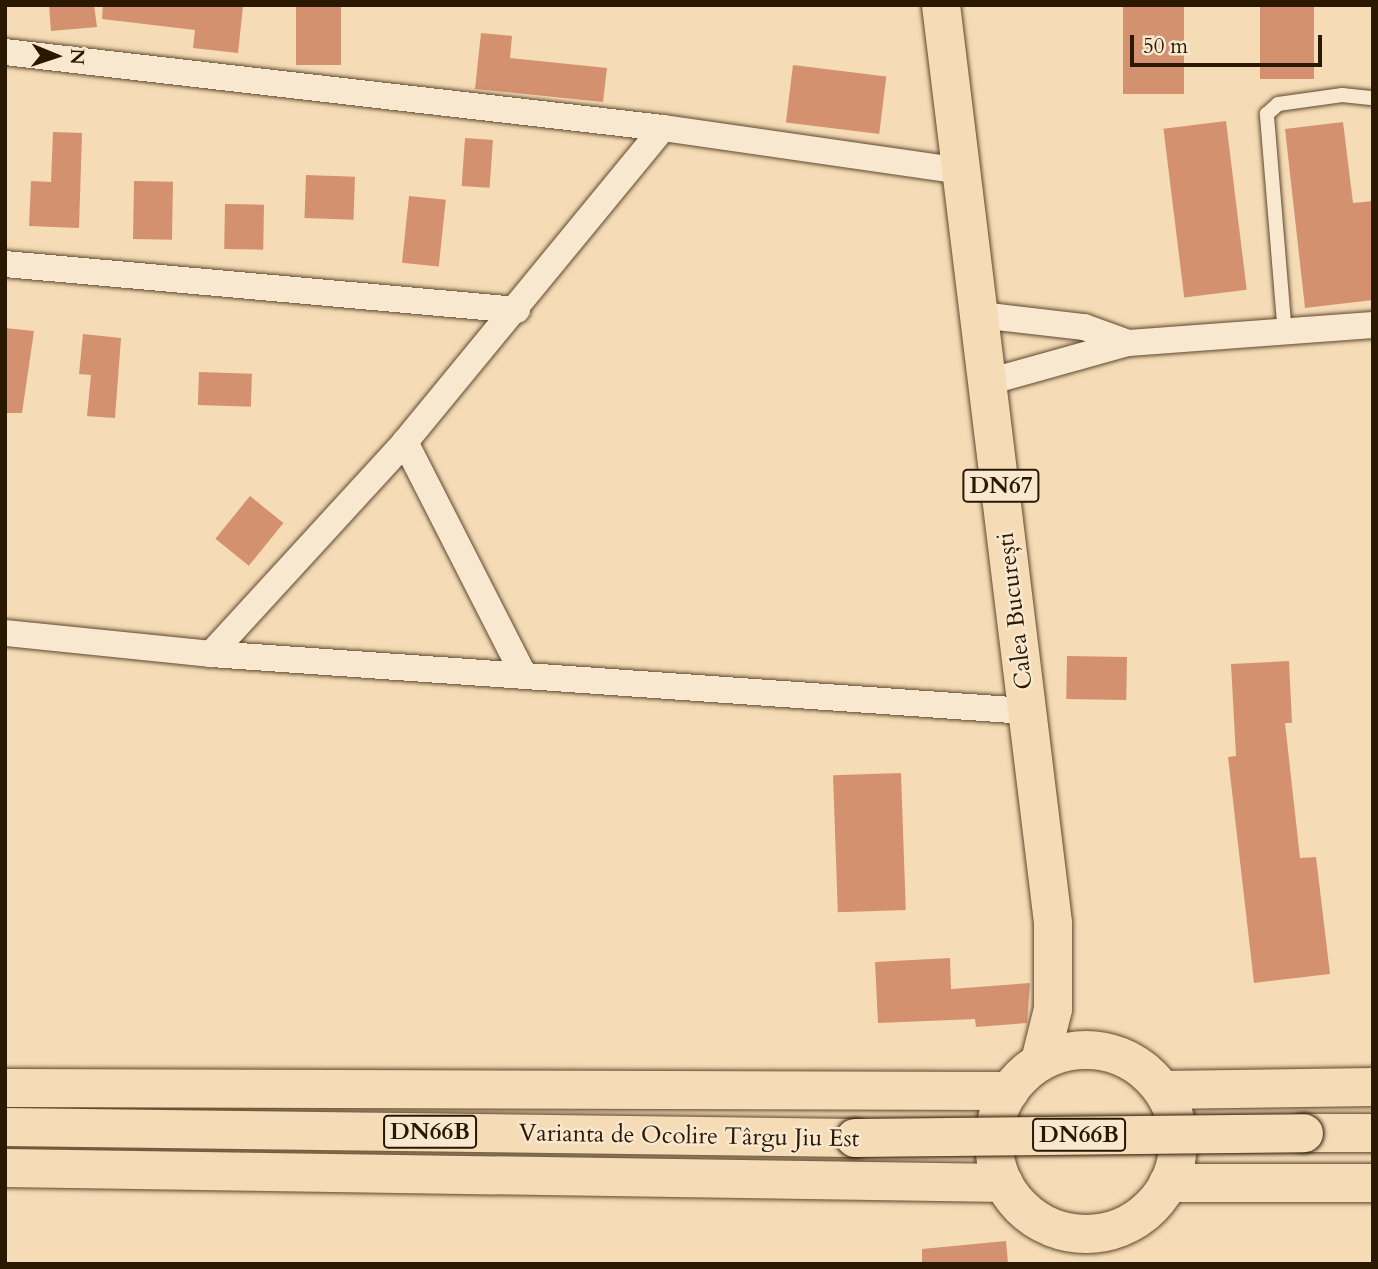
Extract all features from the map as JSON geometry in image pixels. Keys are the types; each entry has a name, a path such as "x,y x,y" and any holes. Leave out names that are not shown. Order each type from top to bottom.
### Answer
{"main road":[{"name":"Calea București","path":"941,5 1057,967 1069,1007 1093,1049"},
{"name":"Calea București","path":"1040,1061 1057,967"},
{"path":"1093,1049 1132,1062 1163,1090 1179,1142 1168,1183 1144,1214 1120,1228 1074,1248 1019,1206 1004,1183 995,1129 1010,1091 1040,1061 1093,1049"},
{"path":"1163,1090 1373,1087"},
{"path":"5,1088 1010,1091"},
{"name":"Varianta de Ocolire Târgu Jiu Est","path":"5,1127 855,1139 1373,1132"},
{"path":"5,1168 1004,1183"},
{"path":"1168,1183 1373,1183"},
{"path":"1109,1264 1120,1228"}],"street":[{"path":"5,52 663,128 961,171"},
{"path":"211,654 405,442 517,310 663,128"},
{"path":"5,264 517,310"},
{"path":"980,315 1084,327 1128,343"},
{"path":"988,382 1128,343 1285,335 1373,325"},
{"path":"405,442 523,674"},
{"path":"5,633 211,654 1027,711"}],"lane":[{"path":"1285,335 1267,114 1278,104 1342,95 1373,98"}],"building":[{"path":"49,5 94,5 97,27 51,31"},
{"path":"103,5 243,6 238,53 193,48 195,30 102,19"},
{"path":"296,5 341,5 341,65 296,65"},
{"path":"1123,5 1184,5 1184,94 1123,94"},
{"path":"1260,5 1314,5 1314,79 1260,79"},
{"path":"481,33 512,36 510,58 607,68 603,102 475,89"},
{"path":"793,65 886,76 879,134 786,123"},
{"path":"1226,121 1247,290 1184,297 1163,129"},
{"path":"1343,122 1353,203 1373,201 1373,300 1305,308 1285,129"},
{"path":"53,132 82,133 79,228 29,226 31,181 51,182"},
{"path":"465,138 493,140 490,188 462,186"},
{"path":"306,175 355,177 353,220 304,218"},
{"path":"134,181 173,182 172,240 133,239"},
{"path":"409,196 446,200 439,267 402,263"},
{"path":"225,204 264,205 263,250 224,249"},
{"path":"5,328 34,331 22,413 5,413"},
{"path":"83,334 121,338 115,418 87,416 91,375 79,374"},
{"path":"199,372 252,374 251,407 198,405"},
{"path":"250,496 283,523 249,566 215,539"},
{"path":"1067,656 1127,657 1126,700 1066,699"},
{"path":"1289,661 1292,723 1285,723 1300,858 1316,857 1330,974 1254,983 1228,757 1236,756 1231,664"},
{"path":"901,773 906,910 838,912 833,775"},
{"path":"950,958 951,989 1030,983 1027,1023 976,1027 975,1019 878,1023 875,962"},
{"path":"1006,1241 1008,1264 922,1264 922,1249"}]}
